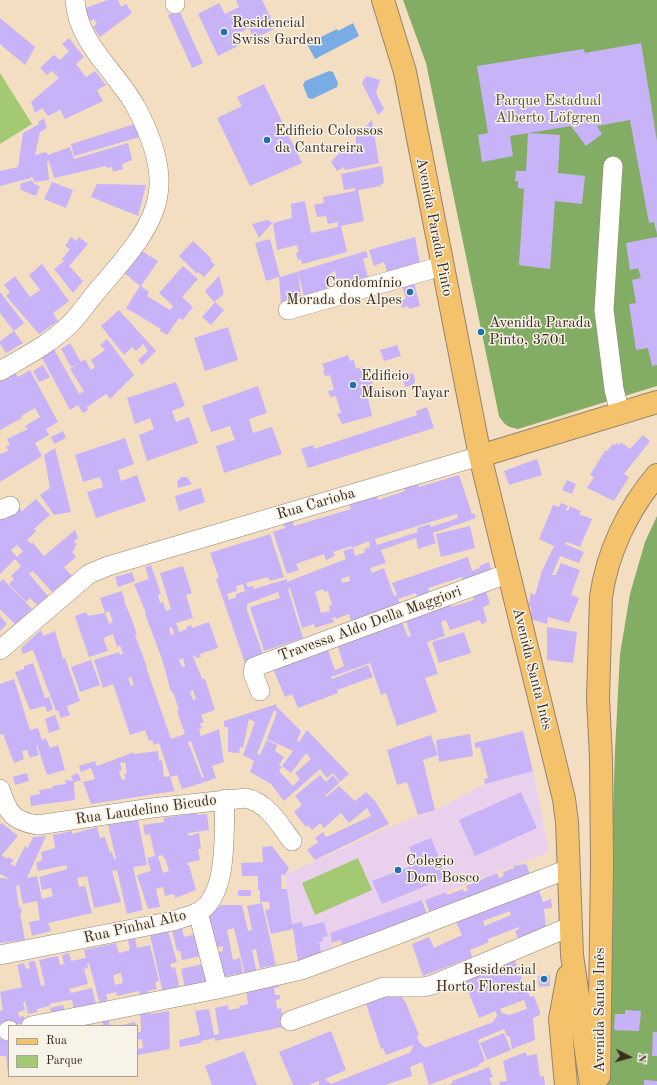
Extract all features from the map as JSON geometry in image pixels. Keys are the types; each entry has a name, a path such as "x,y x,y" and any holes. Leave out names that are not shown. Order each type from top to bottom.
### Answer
{"main road":[{"name":"Avenida Parada Pinto","path":"383,0 405,72 480,456"},
{"name":"Rua Carioba","path":"480,456 657,402"},
{"name":"Avenida Santa Inês","path":"480,456 564,799 572,955 591,1085"},
{"name":"Avenida Santa Inês","path":"599,1085 602,864 601,758 598,698 603,583 616,541 629,516 657,475"},
{"name":"Avenida Santa Inês","path":"560,1020 572,955 595,873 602,864"},
{"name":"Avenida Santa Inês","path":"566,1085 560,1020 563,891 568,876"}],"street":[{"path":"0,371 40,347 70,324 132,249 154,212 158,196 159,177 152,142 136,108 85,36 76,15 75,0"},
{"path":"614,166 604,310 614,389 620,414"},
{"path":"288,310 442,266"},
{"name":"Rua Carioba","path":"0,650 89,574 108,566 480,456"},
{"name":"Travessa Aldo Della Maggiori","path":"260,691 253,673 254,667 509,573"},
{"name":"Rua Laudelino Bicudo","path":"0,789 6,808 15,818 25,823 38,825 225,799 246,798 256,800 265,807 292,841"},
{"name":"Rua Pinhal Alto","path":"0,955 173,920 198,912 212,898 218,885 222,866 225,799"},
{"path":"36,1025 218,989 301,970 568,876"},
{"path":"198,912 218,989"},
{"path":"290,1021 384,987 423,987 432,985 562,930"}],"shaded area":[{"name":"Colegio Dom Bosco","path":"533,771 549,852 446,892 330,933 334,953 298,962 285,875 389,827 435,810 485,784"}],"green space":[{"name":"Parque Estadual Alberto Löfgren","path":"403,0 657,0 657,386 518,429 505,424 499,416 426,63"},
{"path":"0,73 32,124 0,144"},
{"path":"657,516 657,1085 607,1085 605,1051 615,751 620,654 630,594 645,542"},
{"path":"358,858 372,890 315,915 302,883"}],"water":[{"path":"353,23 359,36 315,59 307,44"},
{"path":"329,71 333,72 338,83 337,87 312,99 308,98 303,85 305,81"}],"building":[{"path":"108,0 118,0 121,7 126,4 132,13 100,37 93,27 97,24 94,19 90,21 85,8"},
{"name":"Residencial Swiss Garden","path":"236,0 262,0 276,28 254,39 249,28 235,35 240,45 218,56 198,14 219,3 225,14 239,7"},
{"path":"179,10 203,63 192,68 168,15"},
{"path":"0,18 35,47 25,65 0,44"},
{"path":"69,38 84,57 76,64 86,77 95,71 106,85 97,90 103,101 65,119 60,110 48,116 42,108 35,113 31,102 59,78 52,71 47,75 40,68 54,55 60,60 69,51 62,44"},
{"path":"641,43 657,141 657,234 654,222 649,223 630,120 597,126 602,134 586,146 571,126 510,136 513,156 482,162 478,135 488,133 477,66 584,49 585,53"},
{"path":"366,76 380,80 376,93 384,109 378,115 362,83"},
{"path":"264,84 302,163 250,186 217,118 242,106 237,97"},
{"path":"44,118 47,128 40,132 35,155 46,152 48,155 70,147 74,159 128,143 132,160 122,164 123,169 113,172 112,167 107,168 106,166 54,178 49,161 47,161 49,180 35,182 31,175 31,178 0,186 0,171 18,167 23,133 39,124 38,122"},
{"path":"372,120 379,163 345,170 344,167 337,171 331,162 344,148 356,145 356,136"},
{"path":"135,124 140,137 74,156 71,144"},
{"path":"528,133 560,135 558,173 585,176 582,204 555,201 550,269 519,265 524,189 518,188 518,181 515,181 516,171 526,171"},
{"path":"382,166 384,183 381,184 381,186 358,190 364,221 341,226 347,252 302,264 301,259 298,260 296,253 299,252 297,245 277,250 273,223 292,218 291,204 305,201 311,233 338,227 338,222 328,224 326,216 317,217 314,205 324,203 323,197 355,191 355,188 344,190 341,174"},
{"path":"32,180 34,184 40,186 36,196 21,190 20,184"},
{"path":"52,182 73,190 66,208 44,199"},
{"path":"97,184 146,185 138,216 91,197"},
{"path":"268,220 272,223 259,238 252,224"},
{"path":"71,237 76,241 79,237 88,244 69,266 83,281 73,293 54,269 64,261 62,259 70,249 65,246"},
{"path":"415,237 420,264 388,274 384,262 374,266 369,250"},
{"path":"657,237 657,365 652,366 648,348 636,350 629,304 636,303 632,280 641,278 638,268 630,270 626,243"},
{"path":"270,239 280,277 366,251 368,257 363,259 368,277 350,282 351,286 339,289 335,271 331,273 333,279 326,281 328,290 304,296 298,272 301,296 292,297 292,302 281,303 279,277 266,281 255,243"},
{"path":"193,241 212,259 210,260 215,265 204,277 198,272 197,274 179,256"},
{"path":"137,248 158,261 141,286 149,292 147,296 170,310 173,306 159,293 183,266 198,279 182,297 193,307 183,320 179,318 167,335 160,331 161,329 126,308 140,286 122,271"},
{"path":"42,264 69,301 53,313 58,321 39,334 6,296 10,292 4,285 15,276 30,297 40,290 29,275"},
{"path":"219,276 224,294 214,302 205,291"},
{"name":"Condomínio Morada dos Alpes","path":"414,282 420,306 409,309 408,306 402,308 400,301 406,299 402,286"},
{"path":"0,292 24,323 14,331 0,313"},
{"path":"215,302 224,310 211,325 202,317"},
{"path":"119,310 156,351 142,365 138,360 148,351 143,344 136,351 132,347 124,355 101,326"},
{"path":"228,327 238,360 205,371 194,338"},
{"path":"14,331 23,343 6,353 0,344 0,341"},
{"path":"107,339 134,375 110,399 106,394 87,407 88,410 83,413 78,405 70,410 41,356 54,349 79,394 84,391 70,369 79,363 71,367 61,349 70,343 81,362 85,359 91,370 95,367 91,360 105,350 100,345"},
{"path":"397,345 401,356 384,361 380,350"},
{"name":"Edificio Maison Tayar","path":"348,355 350,361 354,360 356,369 363,367 367,369 375,390 368,399 372,416 342,424 337,414 341,413 336,396 330,397 328,391 334,390 330,375 325,376 323,371 325,370 322,364"},
{"path":"43,365 50,377 39,382 33,371"},
{"path":"30,370 58,422 46,429 49,435 35,443 42,456 0,482 0,454 8,451 6,446 10,445 7,439 28,429 25,426 40,417 35,408 21,416 22,418 0,430 0,379 14,371 18,377"},
{"path":"410,373 414,375 415,382 413,385 405,387 403,379 406,378 405,374"},
{"path":"176,382 185,406 172,411 176,422 189,417 198,443 147,461 139,435 154,429 150,418 135,424 127,398"},
{"path":"258,386 267,413 249,419 253,433 272,427 282,454 224,473 216,446 235,440 230,426 211,432 202,406"},
{"path":"427,407 434,428 308,468 301,449 313,445 314,449 417,415 416,411"},
{"path":"63,431 66,438 54,444 51,437"},
{"path":"643,435 650,441 624,474 629,477 614,501 587,488 594,477 590,475 605,451 607,451 613,444 615,445 617,443 620,445 621,442 630,449"},
{"path":"125,438 134,464 118,470 121,481 137,475 146,501 96,518 87,492 103,487 100,477 83,482 75,455"},
{"path":"55,448 71,512 54,515 40,495 50,488 44,455"},
{"path":"537,459 542,475 509,485 504,471"},
{"path":"459,475 472,514 474,513 476,518 433,533 436,543 418,549 416,538 381,550 386,563 370,568 372,573 384,568 394,596 397,595 392,583 468,557 472,571 489,562 492,573 463,582 462,577 428,588 430,594 417,598 416,593 398,599 400,605 351,621 349,614 336,619 336,617 332,618 334,622 315,628 314,624 302,628 290,588 288,589 303,638 264,651 250,607 280,598 278,592 247,604 247,610 264,657 245,663 216,579 219,578 210,553 270,534 284,577 270,581 268,577 246,583 248,587 253,586 254,589 287,579 287,582 346,559 343,551 353,548 355,556 365,552 364,549 370,547 369,541 352,548 352,546 333,552 335,556 326,560 324,554 296,564 299,570 287,574 273,532 285,528 282,518 291,515 294,526 351,509 347,497 374,488 378,500 405,491 401,480 415,476 419,487","holes":["457,514 458,518 431,527 430,524 417,528 418,532 377,545 375,539","349,576 350,581 343,583 341,579","243,584 245,591 236,594 236,597 229,600 227,594 237,591 236,586","323,589 324,592 328,591 332,605 329,606 330,611 321,613 315,592"]},
{"path":"181,477 187,477 192,484 178,488 177,482"},
{"path":"567,480 576,484 572,494 562,490"},
{"path":"201,488 205,502 179,511 175,496"},
{"path":"36,499 50,515 34,529 36,531 27,540 31,544 32,542 44,556 75,530 78,538 74,541 77,544 72,552 76,557 64,567 72,576 52,592 33,571 29,574 48,596 37,605 30,598 26,602 9,584 14,579 11,576 21,566 15,559 0,574 0,518 7,519 8,518 4,514 16,505 22,511","holes":["17,545 23,551 17,557 11,550"]},
{"path":"561,503 568,506 566,510 568,511 570,506 581,511 579,514 592,519 580,547 567,542 565,544 584,552 579,563 560,556 552,575 556,575 561,563 580,570 571,595 579,598 569,623 548,617 547,624 530,619 531,607 528,606 531,593 535,595 542,571 554,546 539,539 553,505 559,507"},
{"path":"470,526 475,548 441,557 436,534"},
{"path":"151,565 161,594 158,595 160,603 163,602 166,611 171,609 160,573 183,566 192,593 186,595 193,618 176,623 179,632 187,629 186,627 191,625 192,628 209,622 218,648 200,654 201,657 196,658 195,655 193,656 202,679 205,679 215,710 201,715 204,722 200,724 202,728 199,729 201,736 219,729 224,762 212,766 216,778 182,789 177,775 170,777 175,791 91,804 83,782 95,779 91,768 81,772 79,766 95,761 97,766 134,752 134,754 158,751 159,761 162,760 164,777 170,776 159,743 154,745 152,740 149,741 145,730 130,735 113,684 103,688 94,660 119,652 120,655 123,654 120,645 117,647 113,634 105,637 104,640 108,651 89,657 75,616 86,612 88,616 105,613 100,598 122,591 124,601 137,635 135,635 171,739 185,734 177,711 179,710 173,692 171,692 162,659 134,584 149,579 145,567","holes":["109,611 113,622 109,624 105,613","172,627 174,634 171,635 169,628","183,658 185,666 182,667 179,660","131,677 134,685 131,686 128,678","193,690 196,699 193,700 190,692","191,741 204,777 202,778 188,742","125,762 127,773 124,774 126,779 122,780 119,771 122,770 120,763"]},
{"path":"132,572 135,581 118,587 115,577"},
{"path":"3,579 32,609 15,624 0,609 0,582"},
{"path":"486,590 490,604 483,607 487,622 481,624 480,620 450,630 446,620 441,622 445,636 427,642 438,674 425,678 437,712 397,726 386,693 381,695 370,663 331,677 332,679 368,665 373,677 337,690 338,693 298,708 292,694 285,697 273,669 326,644 335,670 344,666 336,641 401,620 408,637 411,636 406,621 427,614 426,610 450,602 451,607 474,600 472,594"},
{"path":"0,616 7,624 0,631"},
{"path":"547,627 577,632 573,663 547,660"},
{"path":"41,630 43,636 55,631 63,659 65,658 80,701 67,706 70,715 61,718 58,710 56,711 33,650 23,654 21,648"},
{"path":"464,632 471,653 439,663 432,642"},
{"path":"91,660 100,685 80,692 71,667"},
{"path":"33,663 45,698 49,697 53,709 47,712 45,706 30,710 15,672 24,669 24,666"},
{"path":"14,679 30,730 38,728 42,740 46,738 50,748 58,745 65,770 47,775 37,745 39,755 30,758 27,750 22,751 24,759 14,763 3,734 0,735 0,684"},
{"path":"277,704 276,706 301,731 297,741 299,742 307,730 349,774 340,782 333,773 327,778 320,769 284,801 271,784 250,772 254,761 243,755 255,722 249,719 243,748 240,747 239,753 228,752 228,727 224,727 224,721","holes":["274,710 277,712 267,739 293,751 282,766 291,773 306,753 311,759 295,773 300,779 293,786 279,771 282,767 279,765 284,757 275,751 277,745 267,740 260,755 257,754"]},
{"path":"55,715 60,729 49,733 45,719"},
{"path":"523,731 533,771 485,784 484,779 488,778 480,747 476,748 474,743"},
{"path":"470,734 473,756 439,762 436,740"},
{"path":"431,735 438,755 423,760 435,810 418,815 407,782 397,785 387,750"},
{"path":"27,773 29,781 15,785 13,777"},
{"path":"78,773 81,780 74,782 75,800 31,806 30,796 40,794 39,790 66,784 65,780 73,781 71,776"},
{"path":"320,775 326,782 333,775 339,783 325,796 326,797 339,786 355,801 366,792 375,801 389,824 315,860 307,850 318,842 315,838 323,832 326,837 371,816 367,808 349,823 341,813 324,828 320,823 312,830 308,825 306,827 294,812 302,805 295,796"},
{"path":"521,792 537,828 475,856 459,820"},
{"path":"197,813 197,815 207,814 209,830 188,833 189,836 199,833 201,849 198,849 200,860 187,863 187,865 189,865 196,890 175,898 174,894 165,896 163,887 156,889 160,907 148,909 137,875 151,871 147,858 155,856 150,834 145,835 143,825 164,822 163,818","holes":["163,855 163,858 165,858 169,871 163,873 158,856"]},
{"path":"138,820 147,865 133,867 143,910 127,914 117,870 112,871 121,902 94,908 87,876 77,878 79,887 85,886 92,913 48,923 51,931 32,936 29,922 40,920 37,901 23,904 19,885 16,886 19,908 21,907 22,913 20,913 25,940 0,943 0,878 10,879 0,874 0,824 2,823 18,836 2,855 7,859 8,857 14,860 10,864 15,866 25,846 28,848 33,837 46,836 27,878 37,876 42,899 53,896 51,888 42,890 39,877 67,869 67,865 38,871 36,863 42,860 41,852 55,848 53,835 72,831 72,834 97,827 100,838 105,837 110,853 112,852 114,859 116,859 108,825"},
{"path":"431,838 447,877 382,904 372,881 416,864 409,847"},
{"path":"272,846 289,868 285,875 281,875 282,889 287,889 292,924 302,922 303,927 324,922 328,936 322,937 323,941 319,942 322,956 298,962 293,929 271,934 265,910 270,909 269,902 260,902 258,876 242,876 241,863 263,862 262,847"},
{"path":"526,864 532,879 432,919 425,900 446,892 447,895 463,889 464,892 468,890 466,886 497,873 499,878 504,876 503,872 514,868 513,866"},
{"path":"538,887 543,902 551,899 552,908 544,909 546,928 518,939 515,931 519,929 519,927 488,939 489,942 470,950 472,957 423,976 412,944 429,937 434,948 462,935 456,922","holes":["510,911 511,915 485,926 483,921"]},
{"path":"238,890 251,890 251,896 238,896"},
{"path":"422,900 429,920 376,939 374,933 342,945 341,940 332,943 330,933"},
{"path":"262,903 276,965 260,968 256,949 252,950 257,973 245,975 234,928 227,930 233,960 240,958 243,973 220,977 214,953 223,951 223,946 211,949 204,918 221,905 242,905 248,931 252,930 247,906"},
{"path":"182,927 184,937 196,934 201,956 182,960 180,951 177,951 172,930"},
{"path":"168,931 177,962 170,964 172,968 175,967 180,989 163,993 150,935"},
{"path":"135,938 137,948 150,945 159,981 155,982 157,989 148,991 149,996 141,998 139,991 117,996 116,992 106,994 108,1003 100,1004 89,963 87,964 88,968 84,969 88,984 69,989 71,993 92,988 97,1008 75,1013 72,1000 49,1004 50,1006 37,1009 37,1012 28,1014 25,1001 23,1002 25,1010 18,1012 19,1017 24,1016 25,1023 8,1025 8,1026 0,1028 0,1011 3,1010 0,992 22,987 17,965 24,963 26,969 30,968 28,962 35,961 41,986 45,985 39,960 58,956 60,965 64,964 62,955 69,953 71,961 86,958 84,950 116,943 119,953 130,950 128,940","holes":["121,973 123,983 115,985 113,975"]},
{"path":"514,959 530,997 534,996 540,1012 540,1015 533,1018 535,1040 512,1049 510,1037 507,1036 504,1029 478,1040 485,1061 479,1064 479,1066 429,1085 422,1062 410,1067 412,1076 385,1085 319,1085 319,1081 309,1085 293,1085 279,1052 331,1031 346,1070 325,1079 331,1084 411,1052 413,1045 386,1055 383,1048 381,1049 366,1004 399,991 405,1001 419,1035 417,1036 419,1042 424,1047 493,1022 497,1016 496,1011 479,1018 463,979","holes":["524,1000 527,1009 509,1015 502,1013 500,1009"]},
{"path":"203,964 207,983 185,988 181,969"},
{"name":"Residencial Horto Florestal","path":"550,975 550,986 539,987 538,976"},
{"path":"278,981 279,987 274,988 275,995 280,995 280,999 276,1000 277,1009 281,1008 283,1027 215,1041 215,1038 201,1041 201,1043 180,1047 179,1040 200,1035 195,1011 209,1009 214,1035 219,1034 215,1008 228,1005 229,1010 240,1008 239,1006 248,1004 246,988"},
{"path":"63,1005 66,1015 53,1017 50,1008"},
{"path":"150,1009 150,1014 169,1011 170,1049 138,1055 138,1049 143,1048 142,1039 138,1040 138,1032 141,1032 140,1011"},
{"path":"625,1010 641,1011 639,1031 614,1030 615,1014 625,1014"},
{"path":"108,1018 110,1025 103,1025 101,1019"},
{"path":"135,1022 136,1025 122,1025"},
{"path":"653,1032 657,1032 657,1056 652,1056"},
{"path":"504,1033 511,1050 487,1060 480,1043"},
{"path":"8,1037 8,1074 6,1056 0,1056 0,1039"},
{"path":"244,1051 257,1085 212,1085 205,1066"},
{"path":"526,1052 527,1056 537,1054 540,1077 544,1076 545,1085 500,1085 499,1082 507,1081 503,1061"},
{"path":"489,1067 493,1077 489,1078 492,1085 448,1085 453,1083 452,1081"},
{"path":"644,1080 657,1081 657,1085 644,1085"}],"place":[{"name":"Residencial Swiss Garden","path":"224,32"},
{"name":"Edificio Colossos da Cantareira","path":"267,140"},
{"name":"Condomínio Morada dos Alpes","path":"410,292"},
{"name":"Avenida Parada Pinto, 3701","path":"481,332"},
{"name":"Edificio Maison Tayar","path":"353,385"},
{"name":"Colegio Dom Bosco","path":"398,870"},
{"name":"Residencial Horto Florestal","path":"544,979"}]}
